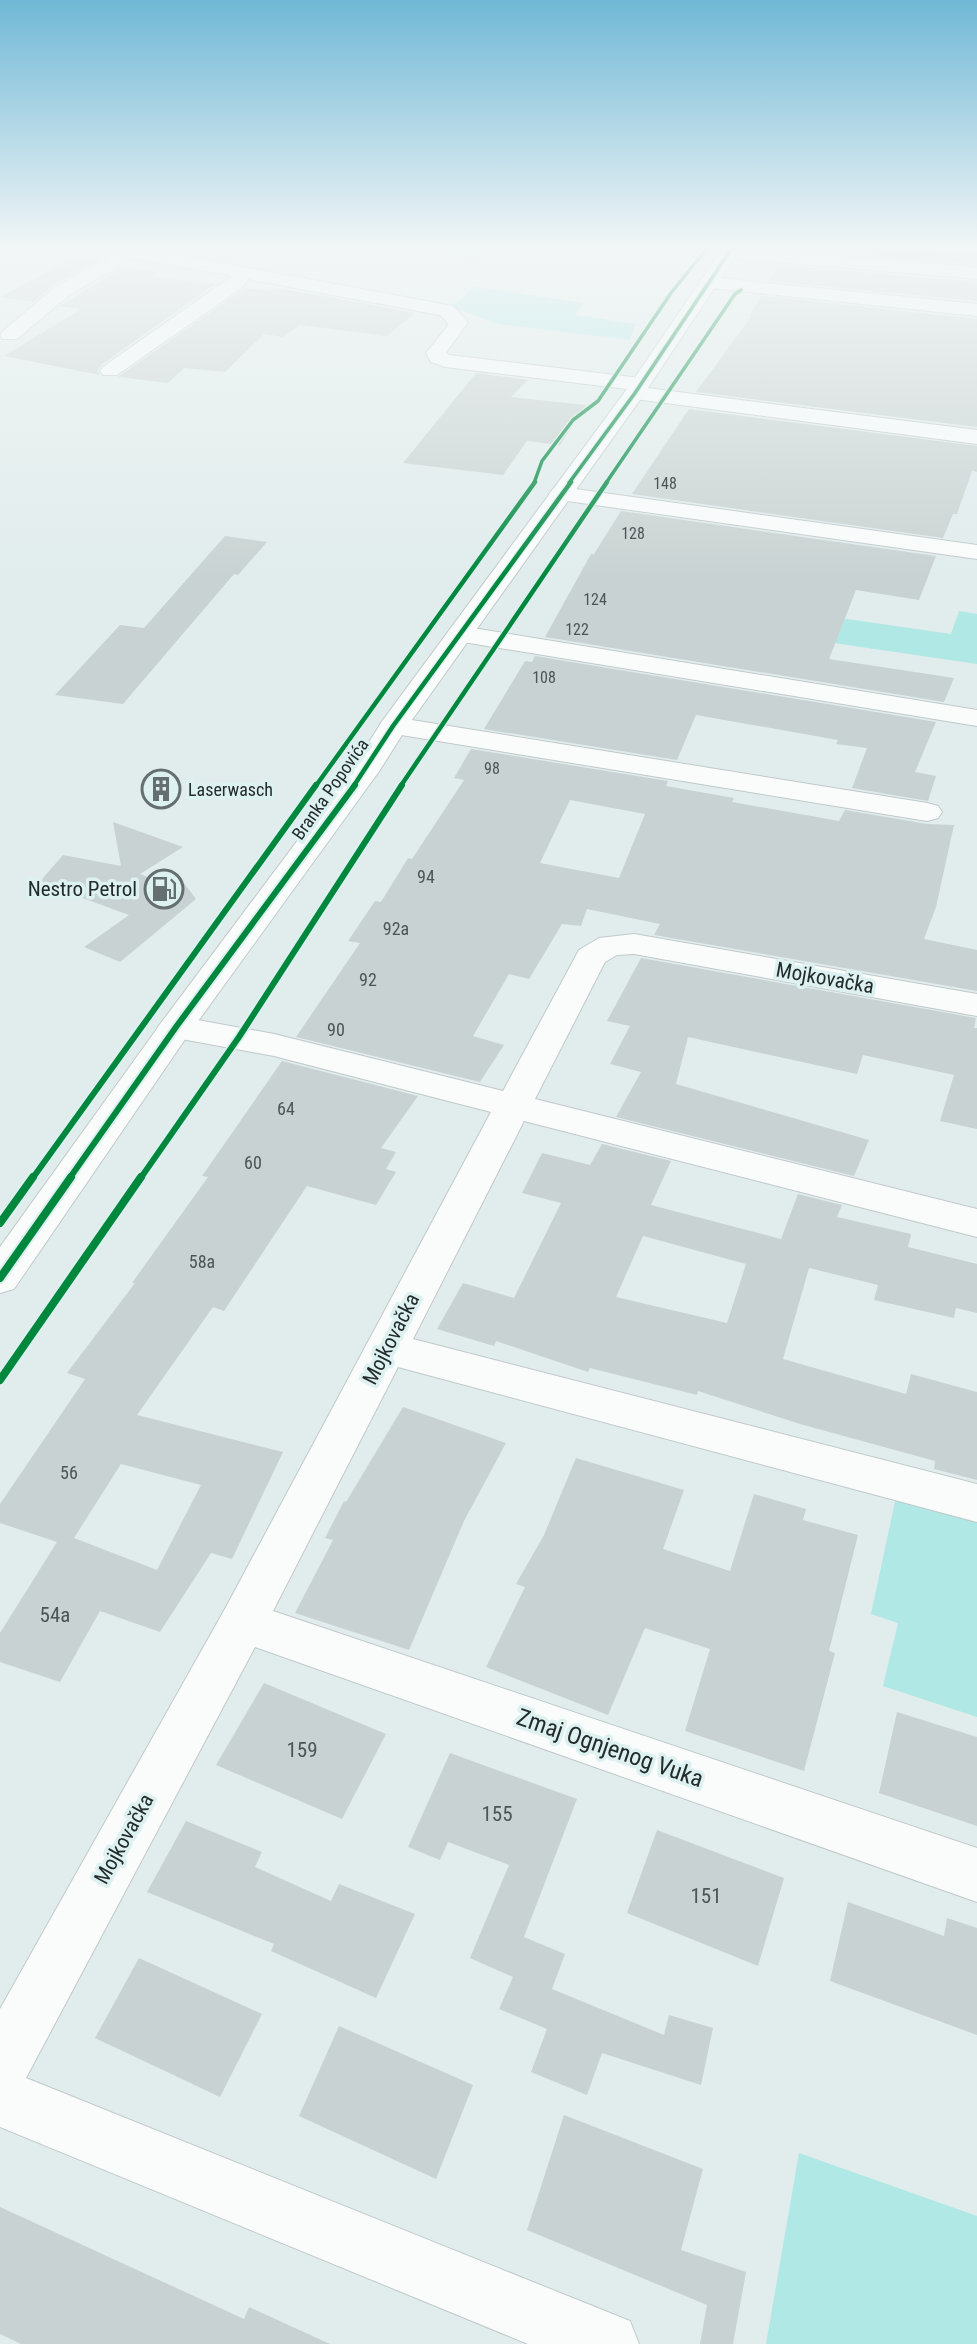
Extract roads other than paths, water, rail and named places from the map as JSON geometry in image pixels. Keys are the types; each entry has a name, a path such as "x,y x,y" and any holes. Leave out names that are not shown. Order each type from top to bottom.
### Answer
{"street":[{"path":"110,371 129,357"},
{"path":"438,357 445,361 977,437"},
{"name":"Branka Popovića","path":"0,1278 72,1172 370,764 393,726 658,357"},
{"path":"561,494 977,552"},
{"path":"460,634 977,718"},
{"path":"393,726 927,812"},
{"name":"Mojkovačka","path":"0,2067 243,1622 591,957 598,950 610,945 634,944 977,1005"},
{"path":"176,1027 262,1042 977,1223"},
{"path":"386,1348 977,1503"},
{"name":"Zmaj Ognjenog Vuka","path":"243,1622 977,1875"},
{"path":"0,2097 607,2344"}],"place":[{"name":"Laserwasch","path":"161,789"},
{"name":"Nestro Petrol","path":"164,889"}]}
